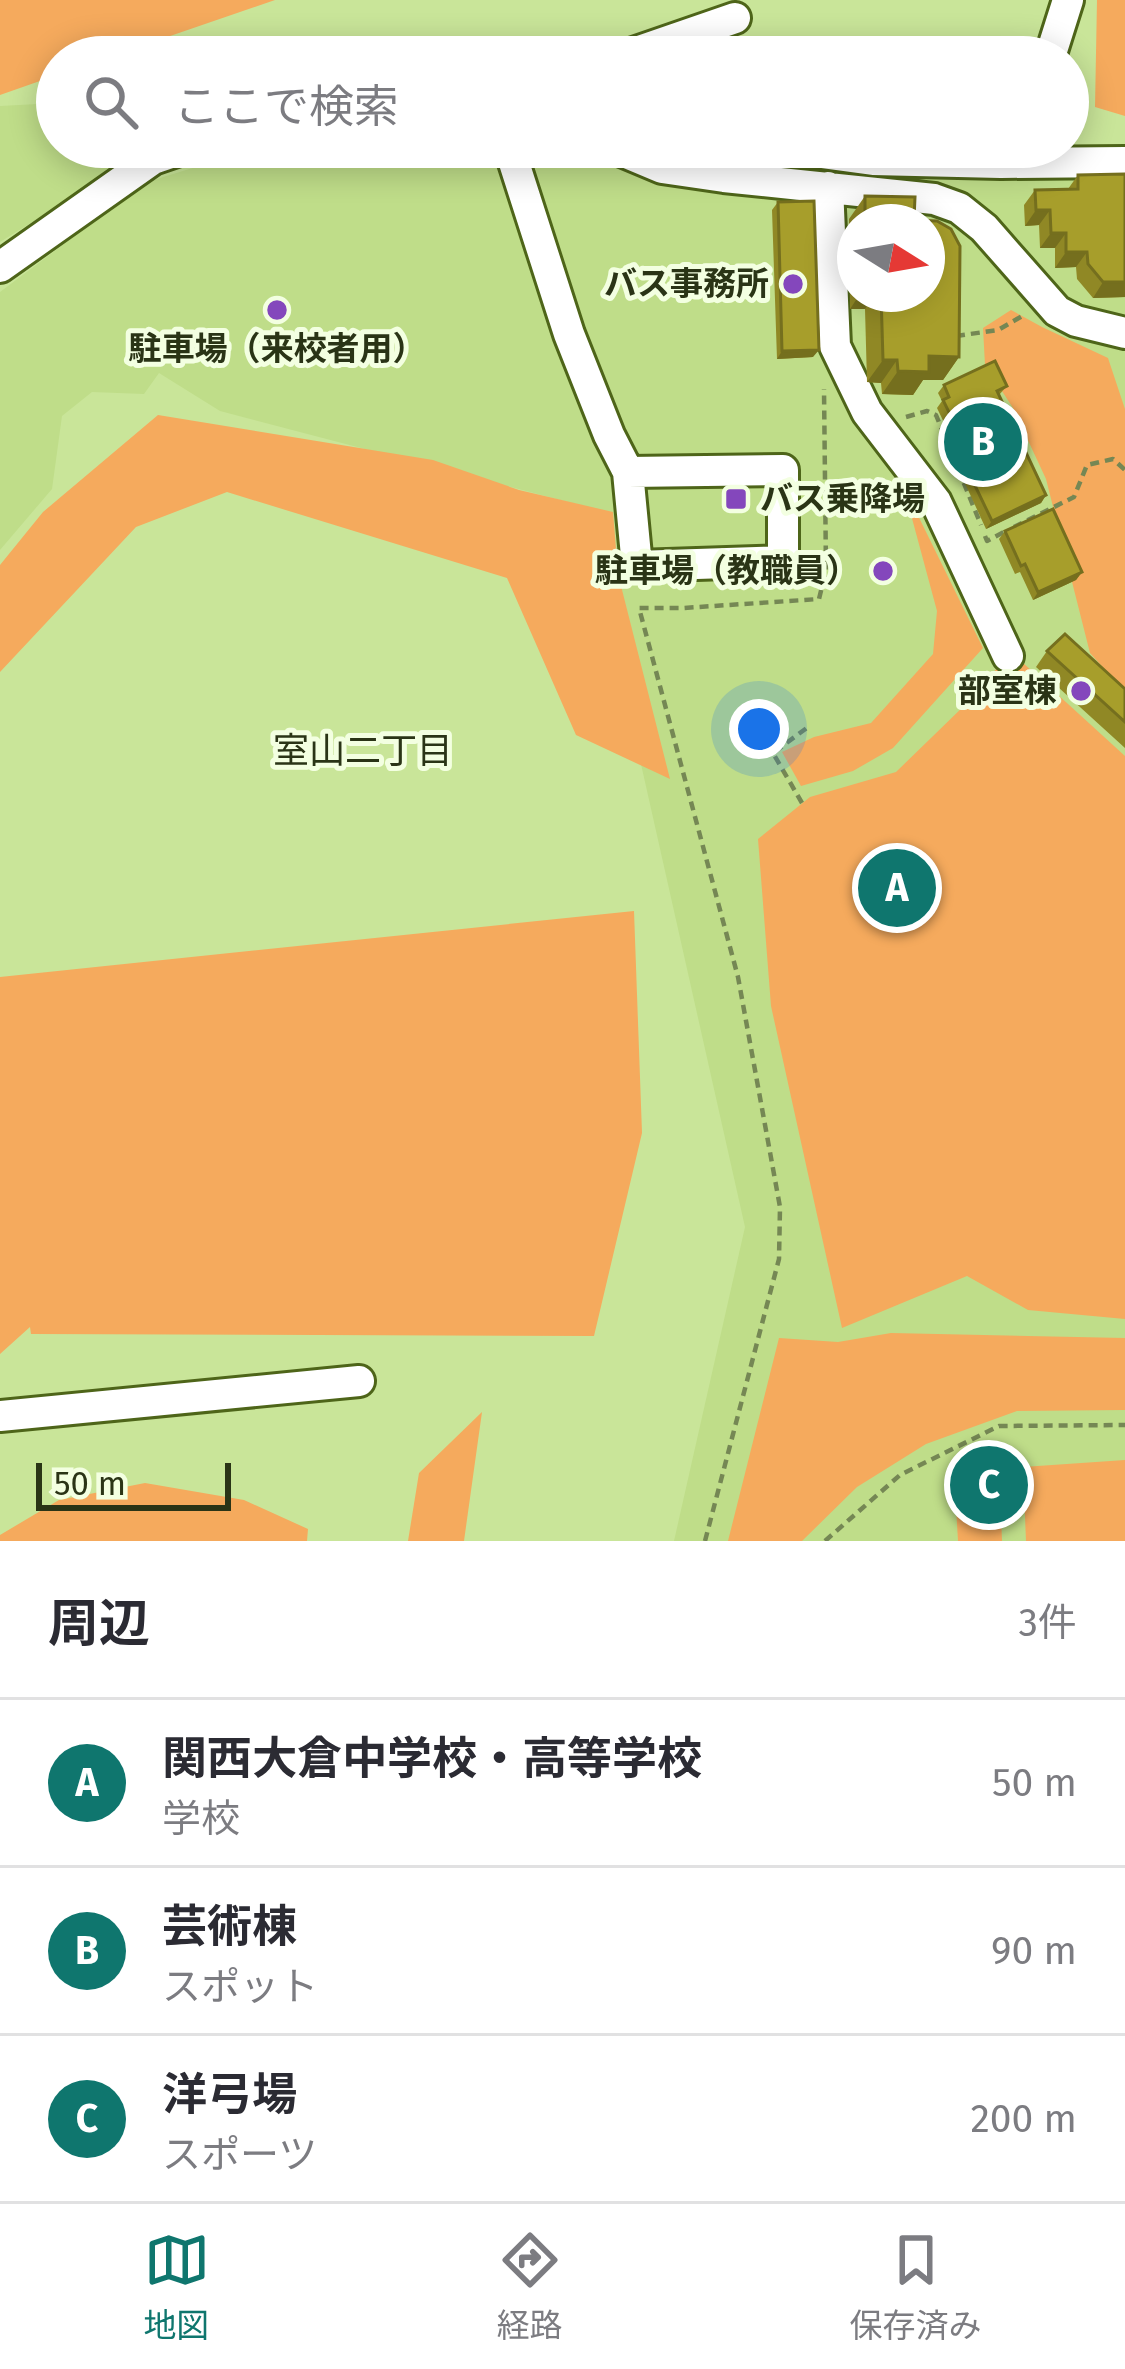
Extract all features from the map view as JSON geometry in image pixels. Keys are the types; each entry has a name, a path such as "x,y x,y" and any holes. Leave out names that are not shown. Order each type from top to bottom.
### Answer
{"street":[{"path":"1057,36 1068,0"},
{"path":"683,36 735,18"},
{"path":"1089,162 1125,162"},
{"path":"0,267 142,168"},
{"path":"516,168 569,334 628,472 637,566 783,561 783,470 628,472"},
{"path":"662,168 934,199 959,208 984,228 1057,311 1097,328 1125,333"},
{"path":"828,187 835,346 867,412 936,502 1007,656"},
{"path":"0,1416 359,1381"}],"path":[{"path":"943,336 998,330 1029,312"},
{"path":"878,426 927,411 935,415 987,541 1074,497 1087,465 1113,459 1125,470"},
{"path":"684,608 639,608 738,977 780,1207 778,1259 704,1541"},
{"path":"802,803 773,754 808,727"},
{"path":"825,1541 900,1475 999,1426 1125,1425"}],"shaded area":[{"path":"0,0 275,0 170,36 36,36 36,82 0,95"},
{"path":"1097,0 1125,0 1125,116 1095,107"},
{"path":"36,104 36,168 108,168 79,193 0,242 0,106"},
{"path":"193,168 1125,172 1125,1541 674,1541 745,1227 583,506 220,411 159,373 144,394 92,392 62,416 52,489 0,550 0,292 147,182"},
{"path":"1011,310 1108,358 1125,409 1125,692 1090,653 1046,479 1013,408 985,365 983,328"},
{"path":"158,415 433,460 519,490 613,512 618,574 670,779 576,735 507,578 227,492 136,527 0,672 0,565 43,512"},
{"path":"903,485 983,648 893,748 853,771 801,786 782,752 814,737 871,723 933,654 937,611"},
{"path":"1011,652 1125,756 1125,1319 1028,1310 967,1276 842,1328 771,1006 758,839 810,797 896,772"},
{"path":"634,911 642,1133 594,1336 31,1334 30,1327 0,1354 0,977"},
{"path":"891,1333 1125,1338 1125,1410 1017,1411 926,1444 857,1487 802,1541 728,1541 779,1338 838,1342"},
{"path":"482,1412 464,1541 408,1541 419,1473"},
{"path":"1125,1460 1125,1541 1026,1541 1023,1467"},
{"path":"999,1463 1002,1541 958,1541 956,1507"},
{"path":"145,1483 244,1500 308,1529 307,1541 0,1541 0,1535 59,1500"}],"building":[{"path":"1125,174 1125,282 1103,282 1088,264 1087,252 1066,252 1066,233 1051,233 1050,210 1036,210 1035,190 1078,189 1078,175"},
{"path":"865,196 915,197 915,204 865,204"},
{"name":"バス事務所","path":"814,201 819,350 782,351 778,202"},
{"path":"945,226 960,246 959,357 929,356 929,372 898,371 897,360 883,360 882,312 945,312"},
{"path":"995,361 1007,386 997,391 1046,495 992,521 968,471 976,468 943,400 949,397 944,385"},
{"path":"1053,509 1082,572 1038,592 1005,531"},
{"path":"1065,634 1125,689 1125,722 1047,651"}],"place":[{"name":"バス事務所","path":"793,284"},
{"name":"駐車場（来校者用）","path":"277,310"},
{"name":"芸術棟","path":"983,442"},
{"name":"バス乗降場","path":"736,499"},
{"name":"駐車場（教職員）","path":"883,571"},
{"name":"部室棟","path":"1081,691"},
{"name":"関西大倉中学校・高等学校","path":"897,888"},
{"name":"洋弓場","path":"989,1485"}],"district":[{"name":"室山二丁目","path":"363,751"}]}
